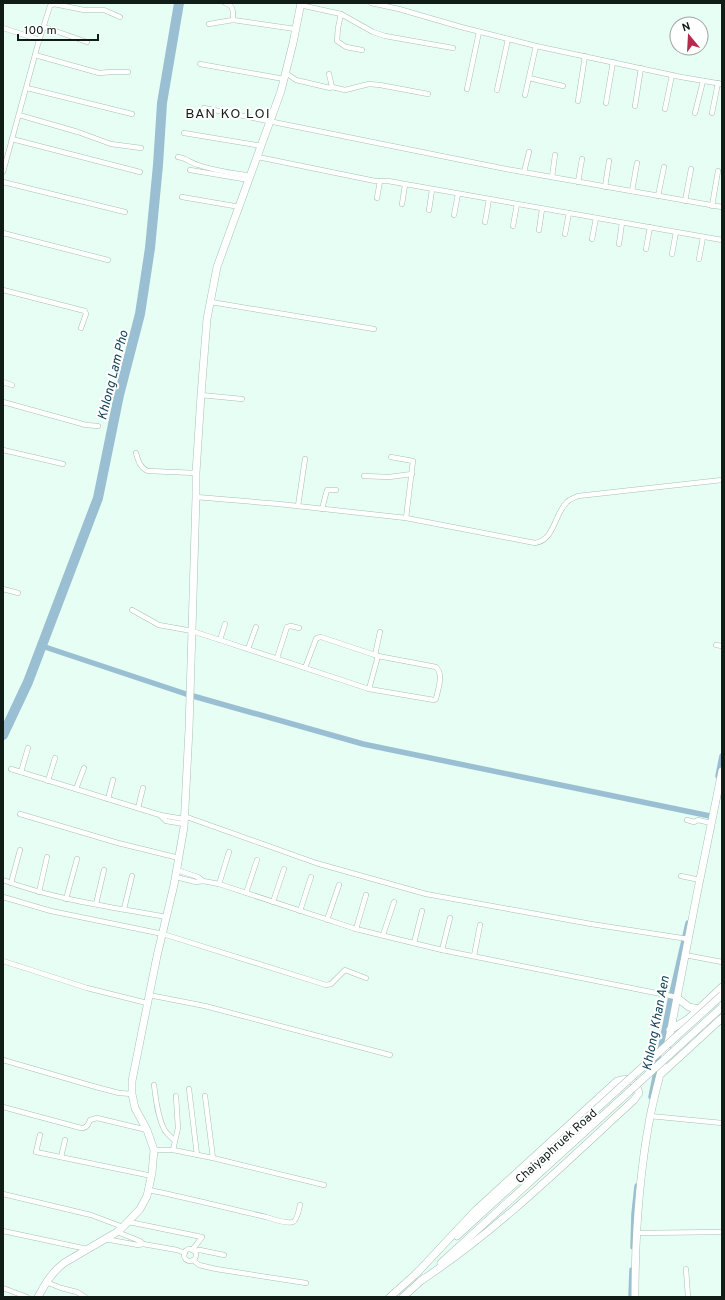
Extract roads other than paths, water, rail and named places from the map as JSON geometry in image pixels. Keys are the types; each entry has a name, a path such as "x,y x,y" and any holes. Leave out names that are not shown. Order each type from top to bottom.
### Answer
{"street":[{"path":"225,3 233,9 233,20"},
{"path":"371,3 399,9 479,32 536,46 720,84 712,113"},
{"path":"3,172 35,54 50,6 54,4 84,10 104,10 120,17"},
{"path":"38,1297 46,1282 64,1263 117,1232 126,1225 140,1209 149,1190 152,1176 154,1150 147,1130 136,1108 132,1094 132,1082 147,1003 179,858 184,820 189,729 196,473 200,396 207,319 217,267 271,121 285,76 300,4 341,14 373,32 384,36 453,48"},
{"path":"341,14 337,41 346,47 362,50"},
{"path":"209,24 233,20 295,29"},
{"path":"44,27 87,42"},
{"path":"3,28 40,40"},
{"path":"467,89 479,32"},
{"path":"497,90 508,39"},
{"path":"525,95 536,46"},
{"path":"35,54 100,73 128,72"},
{"path":"578,101 585,56"},
{"path":"606,103 613,62"},
{"path":"200,64 285,76 329,88 332,87 345,90 369,84 428,94"},
{"path":"635,106 641,68"},
{"path":"329,74 332,87"},
{"path":"665,109 672,75"},
{"path":"529,78 563,86"},
{"path":"695,113 702,81"},
{"path":"27,88 132,114"},
{"path":"204,108 524,172 722,207"},
{"path":"19,115 78,132 111,144 141,148"},
{"path":"184,133 262,146"},
{"path":"12,139 140,172"},
{"path":"524,172 529,152"},
{"path":"552,177 555,155"},
{"path":"178,157 186,158 189,161 199,165 250,178"},
{"path":"258,157 380,181 722,240"},
{"path":"578,182 582,160"},
{"path":"605,187 609,161"},
{"path":"632,191 637,163"},
{"path":"658,196 664,167"},
{"path":"685,201 691,169"},
{"path":"190,170 250,178"},
{"path":"712,206 718,171"},
{"path":"377,198 380,181"},
{"path":"3,182 125,212"},
{"path":"402,204 405,185"},
{"path":"428,210 432,190"},
{"path":"454,215 458,194"},
{"path":"182,197 240,207"},
{"path":"485,222 489,199"},
{"path":"513,226 516,204"},
{"path":"539,230 542,208"},
{"path":"565,234 569,213"},
{"path":"592,238 596,218"},
{"path":"619,244 622,223"},
{"path":"646,249 650,227"},
{"path":"672,254 676,232"},
{"path":"3,233 108,260"},
{"path":"699,259 703,237"},
{"path":"3,290 85,310 86,314 81,328"},
{"path":"211,302 374,328"},
{"path":"3,382 12,385"},
{"path":"200,396 242,399"},
{"path":"3,402 86,425 98,426"},
{"path":"3,450 63,464"},
{"path":"136,453 141,467 144,469 196,473"},
{"path":"391,457 413,461 406,518"},
{"path":"298,506 305,459"},
{"path":"364,476 389,477 412,474"},
{"path":"196,497 406,518 535,543 542,542 547,537 566,503 578,496 722,480"},
{"path":"322,509 327,490 336,490"},
{"path":"3,589 18,593"},
{"path":"132,610 159,625 192,631 368,689 430,700 436,698 440,674 439,669 436,667 376,655 320,637 317,638 305,668"},
{"path":"220,640 225,624"},
{"path":"277,658 287,628 291,626 299,628"},
{"path":"248,649 256,627"},
{"path":"368,689 380,632"},
{"path":"716,645 722,646"},
{"path":"21,772 28,748"},
{"path":"48,781 55,758"},
{"path":"76,789 84,768"},
{"path":"11,769 160,815 166,821 184,820 316,862 426,894 591,924 688,939"},
{"path":"635,1297 637,1212 650,1116 661,1074 670,1030 674,996 685,955 698,880 722,771"},
{"path":"108,799 113,780"},
{"path":"138,808 143,788"},
{"path":"20,814 118,843 179,858"},
{"path":"687,820 694,822 698,820 710,822"},
{"path":"11,883 20,850"},
{"path":"219,884 230,852"},
{"path":"39,892 47,857"},
{"path":"66,899 77,859"},
{"path":"246,893 257,860"},
{"path":"273,902 284,869"},
{"path":"96,904 104,870"},
{"path":"176,873 196,882 203,881 219,884 356,929 442,950 674,996 689,1007 699,1009"},
{"path":"124,909 132,876"},
{"path":"684,876 698,880"},
{"path":"300,911 311,877"},
{"path":"3,880 66,899 167,917"},
{"path":"328,920 339,885"},
{"path":"356,929 366,895"},
{"path":"3,897 51,911 163,934 326,985 331,984 345,970 366,978"},
{"path":"383,935 394,902"},
{"path":"414,943 422,911"},
{"path":"442,950 450,918"},
{"path":"474,956 480,925"},
{"path":"685,955 722,962"},
{"path":"3,961 87,988 147,1003"},
{"path":"670,1030 688,1019 722,987"},
{"path":"149,995 205,1006 390,1055"},
{"name":"Chaiyaphruek Road","path":"390,1297 722,995"},
{"name":"Chaiyaphruek Road","path":"403,1297 722,1007"},
{"path":"661,1074 722,1018"},
{"path":"688,1019 684,1031 688,1036 692,1038 697,1037 707,1032"},
{"path":"3,1060 96,1087 119,1093 132,1094"},
{"path":"416,1274 476,1210 617,1081 626,1078 632,1080 637,1085 639,1093 634,1100 510,1213 469,1247 422,1280"},
{"path":"154,1084 156,1103 161,1120 166,1132 175,1140"},
{"path":"189,1089 197,1155"},
{"path":"173,1150 178,1124 176,1096"},
{"path":"205,1096 213,1158"},
{"path":"3,1107 81,1128 87,1127 90,1120 97,1118 147,1130"},
{"path":"650,1116 722,1122"},
{"path":"40,1135 36,1152 152,1176"},
{"path":"61,1157 65,1140"},
{"path":"154,1150 173,1150 213,1158 324,1185"},
{"path":"149,1190 235,1209 279,1221 295,1221 300,1205"},
{"path":"3,1194 126,1225 202,1237 193,1250"},
{"path":"3,1230 87,1249"},
{"path":"117,1232 140,1240 143,1244"},
{"path":"636,1233 722,1232"},
{"path":"105,1239 138,1246 143,1244 177,1250 185,1253"},
{"path":"185,1253 188,1250 200,1250 224,1255"},
{"path":"193,1250 196,1254 193,1260"},
{"path":"185,1253 186,1260 193,1260 199,1265 216,1270 306,1283"},
{"path":"686,1269 688,1297"},
{"path":"46,1282 77,1292 85,1297"},
{"path":"3,1288 27,1297"}],"waterway":[{"name":"Khlong Lam Pho","path":"3,735 28,682 98,498 119,395 140,314 150,248 162,103 179,3"},
{"path":"42,646 186,694 363,744 710,816"},
{"name":"Khlong Khan Aen","path":"718,776 722,756"},
{"name":"Khlong Khan Aen","path":"651,1097 670,1001 688,923"},
{"name":"Khlong Khan Aen","path":"633,1247 637,1186"},
{"name":"Khlong Khan Aen","path":"631,1297 632,1270"}],"district":[{"name":"BAN KO LOI","path":"228,113"}]}
